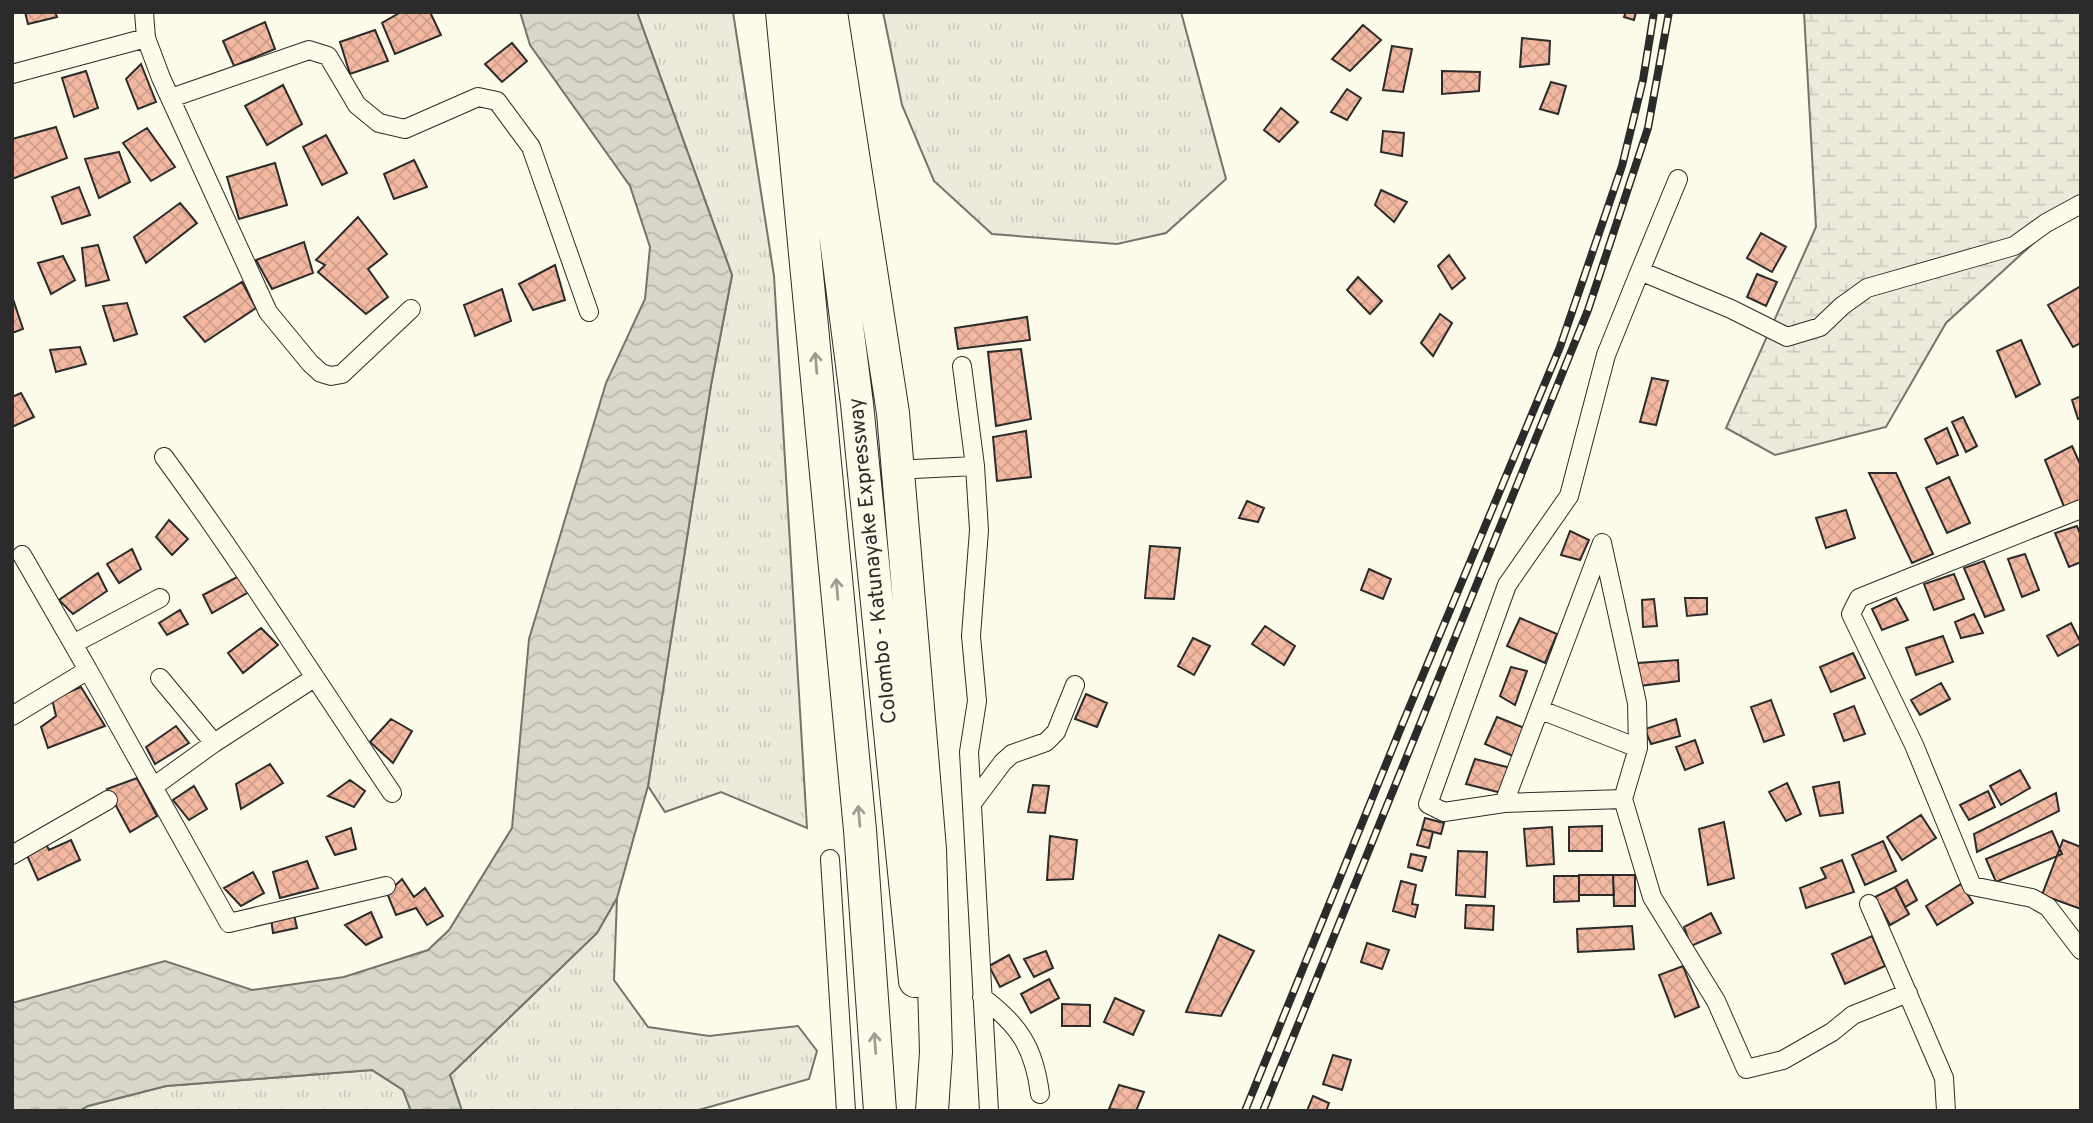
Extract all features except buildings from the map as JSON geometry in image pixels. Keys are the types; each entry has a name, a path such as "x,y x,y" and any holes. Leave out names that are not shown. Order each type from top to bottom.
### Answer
{"highway":[{"name":"Colombo - Katunayake Expressway","path":"782,12 859,816 880,1111"},
{"name":"Colombo - Katunayake Expressway","path":"807,12 857,404 916,994 923,1111"},
{"path":"818,12 875,415 921,949 923,1111"},
{"path":"831,12 893,412 930,849 936,1052 932,1111"},
{"path":"847,12 914,469 934,675 941,849 935,1003"}],"street":[{"path":"145,12 146,38 161,78 268,312 310,363 321,373 331,376 342,374 411,309"},
{"path":"12,74 146,38"},
{"path":"171,99 309,51 328,55 357,105 379,123 405,129 478,97 497,101 531,147 589,312"},
{"path":"1623,799 1504,803 1444,812 1428,804 1507,584 1569,496 1606,355 1678,179"},
{"path":"1640,271 1731,309 1787,337 1820,327 1842,306 1867,288 2014,246 2046,223 2081,204"},
{"path":"962,366 975,466 979,530 971,636 977,701 969,752 989,1111"},
{"path":"164,457 221,534 392,793"},
{"path":"914,469 975,466"},
{"path":"2081,509 1859,598 1851,614 1914,745 1972,887 2032,898 2048,907 2081,950"},
{"path":"1504,803 1602,543 1637,704 1638,748 1623,799 1652,897 1716,1001 1746,1069 1783,1060 1832,1032 1853,1015 1908,993"},
{"path":"22,555 229,923 386,886"},
{"path":"73,644 160,598"},
{"path":"12,716 88,670"},
{"path":"160,678 214,743"},
{"path":"153,786 314,678"},
{"path":"973,802 1012,754 1046,742 1056,732 1075,685"},
{"path":"1541,710 1638,748"},
{"path":"12,855 108,800"},
{"path":"830,859 846,1111"},
{"path":"1869,904 1944,1078 1946,1111"},
{"path":"982,997 1003,1013 1022,1036 1036,1064 1040,1094"}],"green space":[{"path":"637,12 733,12 774,276 807,828 721,792 665,812 648,786 711,385 732,275"},
{"path":"883,12 1181,12 1226,179 1166,233 1117,244 992,234 934,181 902,105"},
{"path":"1804,12 2081,12 2081,208 2062,217 1946,323 1886,427 1775,455 1726,428 1816,227"},
{"path":"617,898 614,980 648,1027 709,1036 798,1026 817,1051 809,1079 695,1111 462,1111 450,1075 597,933"},
{"path":"372,1070 403,1090 411,1111 79,1111 88,1106 166,1086"}],"water":[{"path":"520,12 637,12 732,275 711,385 648,786 617,898 597,933 450,1075 462,1111 411,1111 403,1090 372,1070 166,1086 88,1106 79,1111 12,1111 12,1003 165,961 252,990 344,977 428,950 449,930 512,828 529,639 606,383 645,299 650,247 630,186 530,45"}],"railway":[{"path":"1245,1111 1560,347 1622,166 1643,80 1654,12"},
{"path":"1263,1111 1588,310 1648,128 1669,12"}]}
